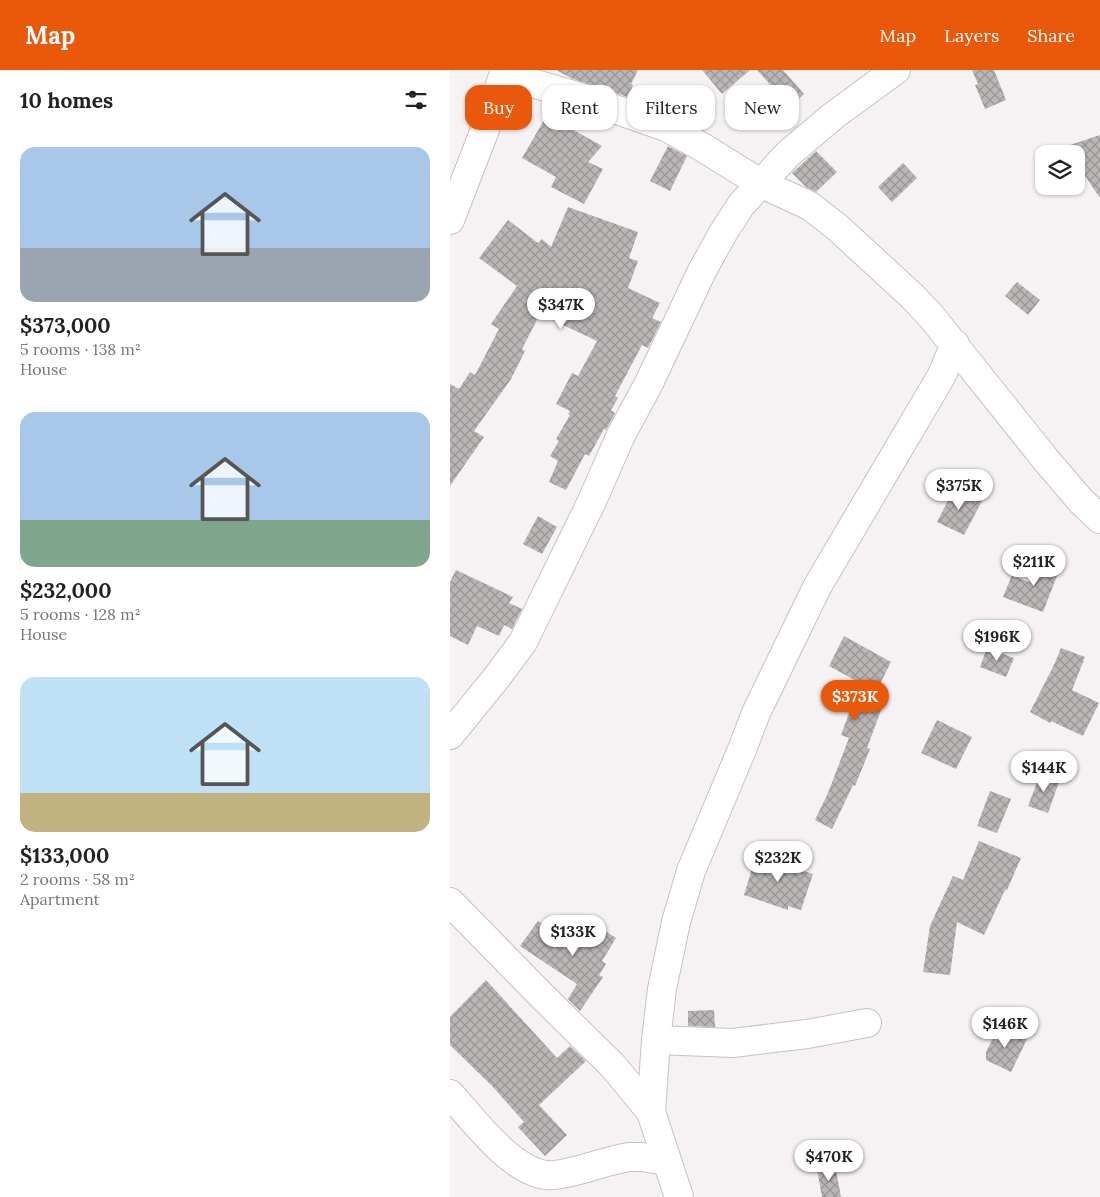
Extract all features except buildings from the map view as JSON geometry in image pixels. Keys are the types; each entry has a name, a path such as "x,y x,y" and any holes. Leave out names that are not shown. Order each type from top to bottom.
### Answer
{"street":[{"path":"450,735 497,677 522,642 702,271 737,212 760,183 788,154 834,116 896,70"},
{"path":"450,220 505,71 529,82 666,127 760,183 810,206 837,227 912,296 955,344 988,389 1010,413 1046,460 1081,501 1100,519"},
{"path":"679,1197 651,1112 662,989 676,922 691,871 756,713 817,587 942,375 955,344"},
{"path":"450,902 613,1066 651,1112"},
{"path":"656,1040 733,1043 807,1034 867,1023"},
{"path":"450,1094 497,1146 520,1166 533,1172 553,1175 629,1157 666,1161"}]}
